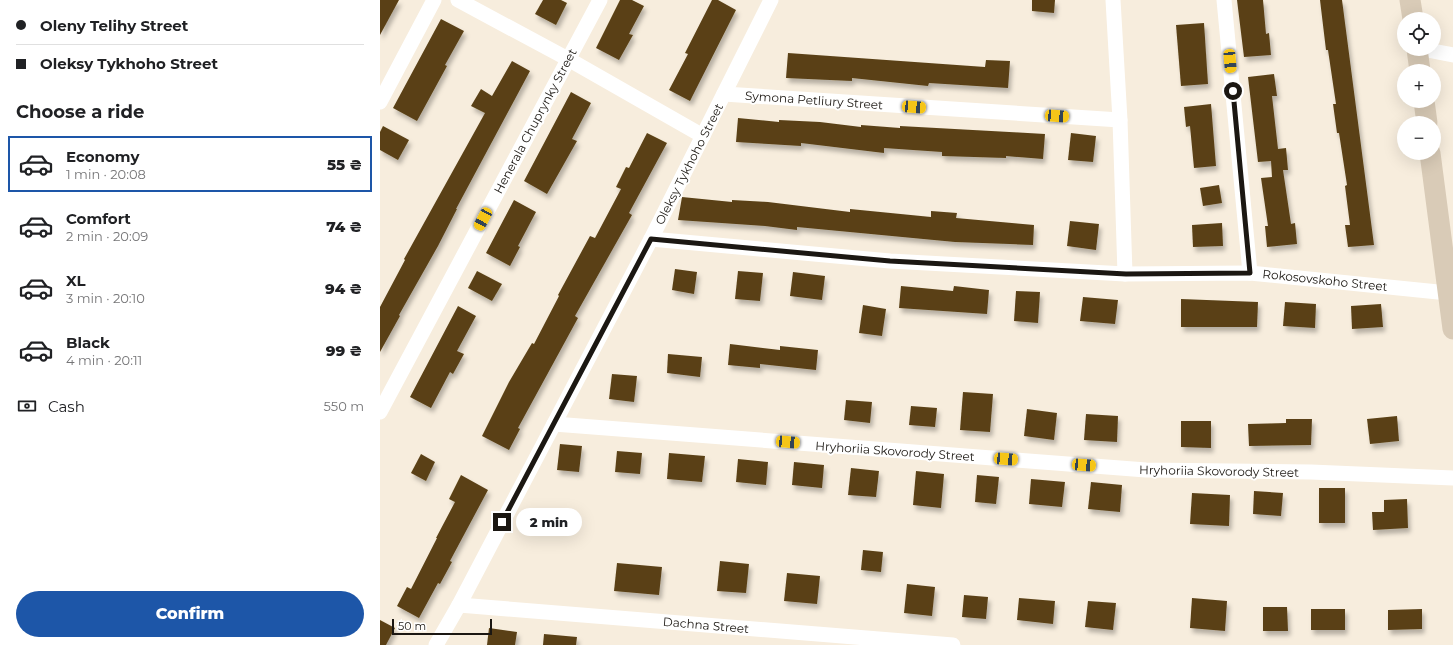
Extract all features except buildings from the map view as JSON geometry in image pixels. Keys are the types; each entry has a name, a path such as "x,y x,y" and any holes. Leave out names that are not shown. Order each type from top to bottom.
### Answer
{"street":[{"path":"380,102 434,0"},
{"path":"458,0 568,59 703,136"},
{"name":"Henerala Chuprynky Street","path":"380,412 600,0"},
{"name":"Oleksy Tykhoho Street","path":"436,645 459,605 651,239 771,0"},
{"path":"1113,0 1120,120 1126,274"},
{"path":"1224,0 1250,273"},
{"path":"1410,0 1412,12"},
{"path":"1441,52 1453,54"},
{"name":"Symona Petliury Street","path":"724,94 1120,120"},
{"path":"1431,160 1453,329"},
{"name":"Rokosovskoho Street","path":"651,239 890,261 1126,274 1250,273 1448,293"},
{"name":"Hryhoriia Skovorody Street","path":"554,424 1146,470 1311,472 1453,478"},
{"name":"Dachna Street","path":"459,605 953,645"}],"route":[{"path":"502,522 651,239 890,261 1126,274 1250,273 1233,91"}]}
